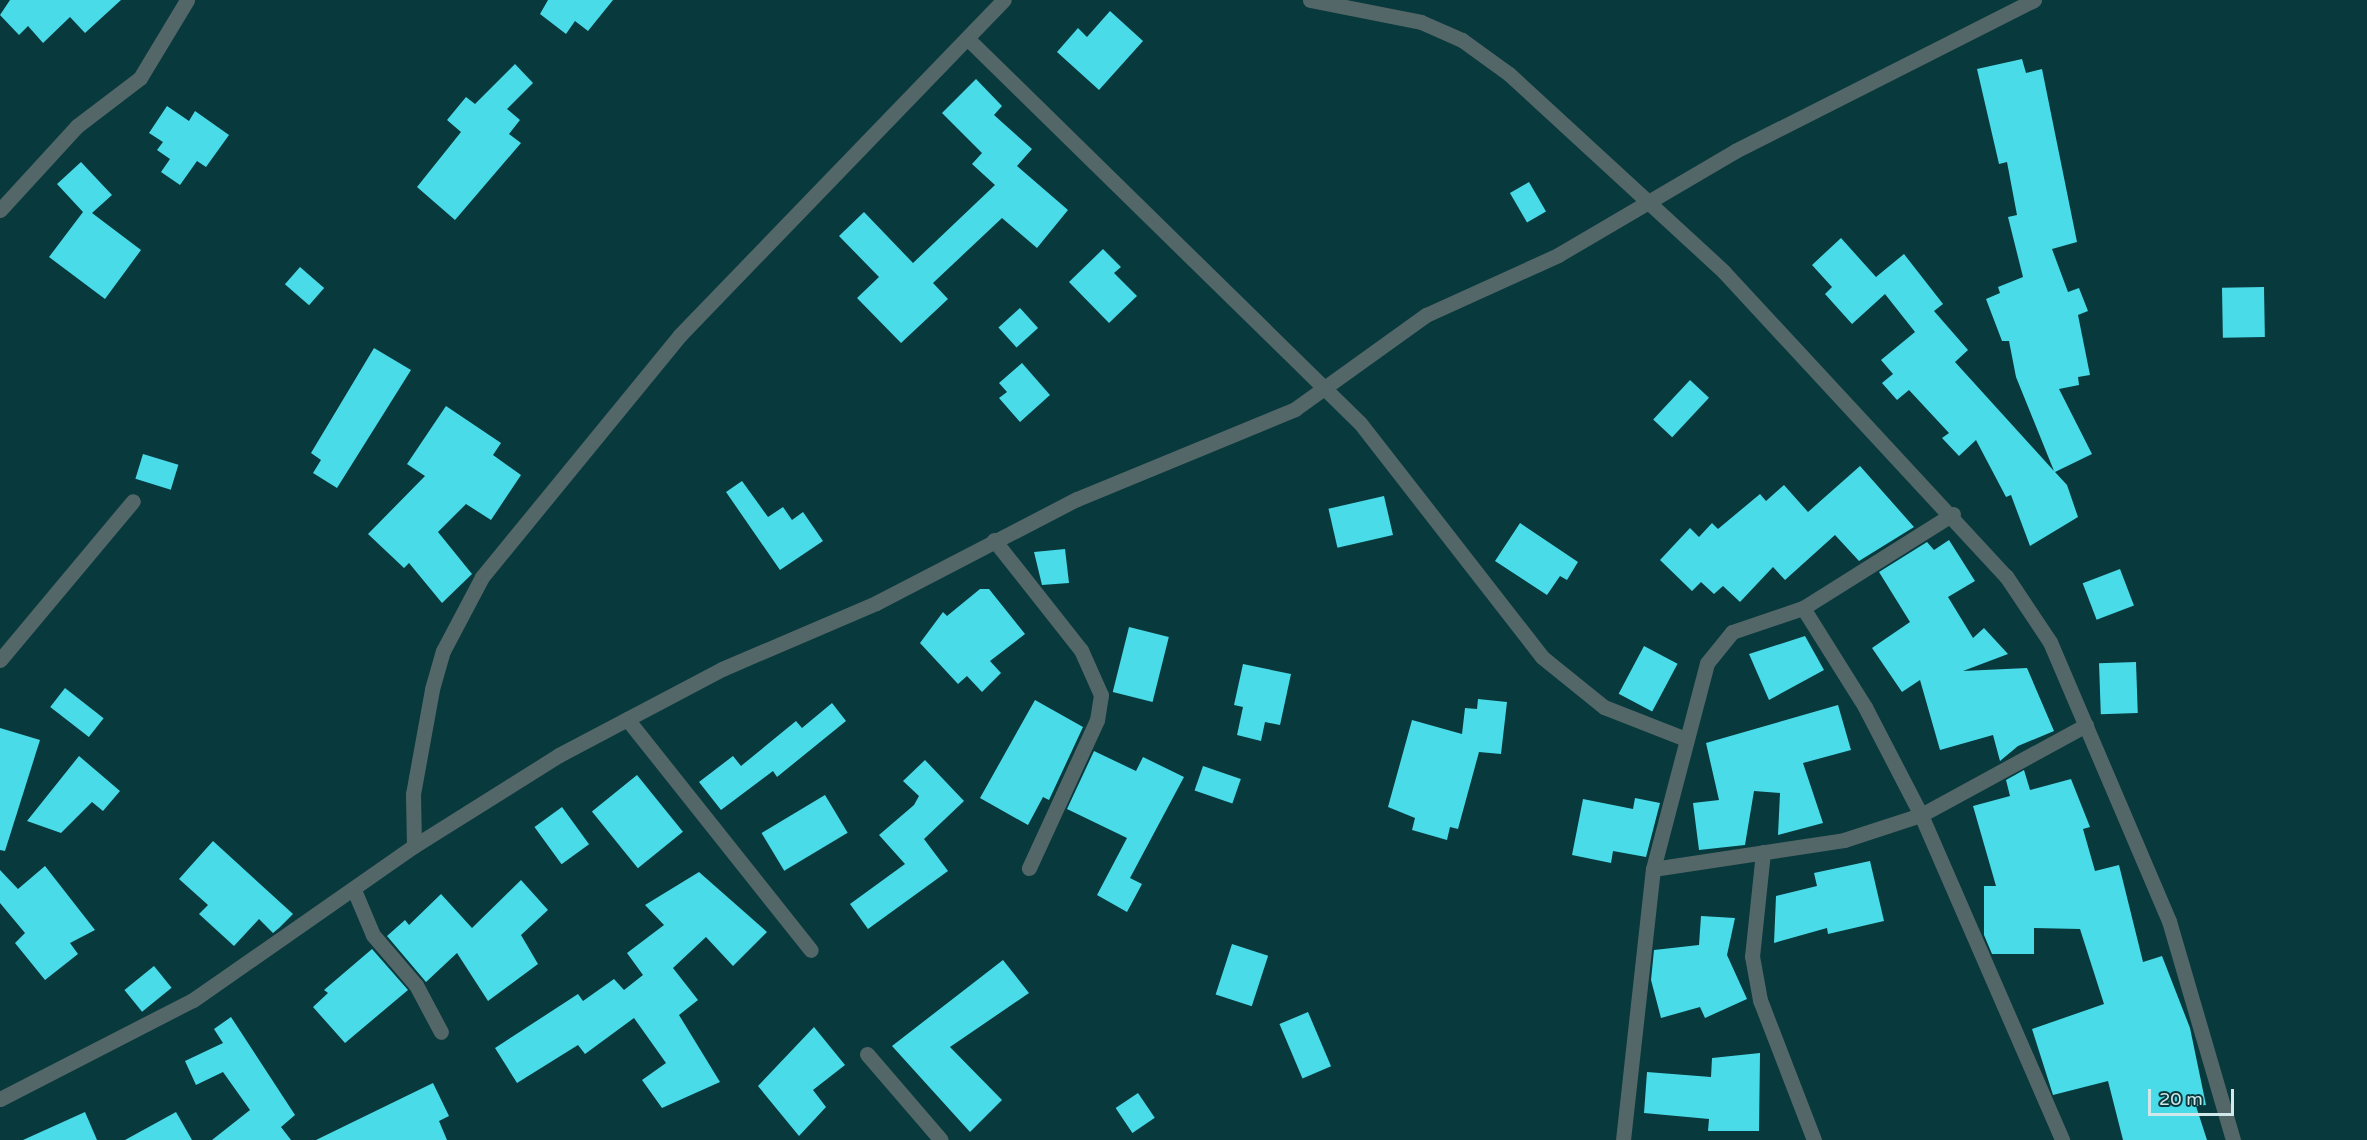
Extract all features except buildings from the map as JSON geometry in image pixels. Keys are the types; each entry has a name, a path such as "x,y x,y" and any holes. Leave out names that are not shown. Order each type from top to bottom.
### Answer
{"street":[{"path":"0,210 77,126 140,78 187,0"},
{"path":"414,846 413,794 432,689 443,651 482,578 680,335 969,40 1004,0"},
{"path":"1310,0 1422,22 1462,40 1509,74 1648,199 1953,514 2006,576 2050,642 2189,977 2233,1140"},
{"path":"0,1099 193,1000 414,846 627,719 722,669 876,603 1077,499 1251,429 1323,389 1426,315 1548,260 1648,199 2034,0"},
{"path":"969,40 1323,389 1388,457 1542,657 1604,706 1683,738"},
{"path":"0,660 133,501"},
{"path":"1623,1140 1653,868 1683,738 1707,663 1719,644 1746,624 1803,608 1953,514"},
{"path":"994,540 1075,641 1101,695 1097,720 1029,868"},
{"path":"1803,608 1865,707 1921,815 2062,1140"},
{"path":"627,719 811,950"},
{"path":"1653,868 1844,840 1921,815 2086,725"},
{"path":"1762,852 1752,956 1760,1000 1814,1140"},
{"path":"354,890 373,935 416,985 441,1032"},
{"path":"867,1054 941,1140"}]}
